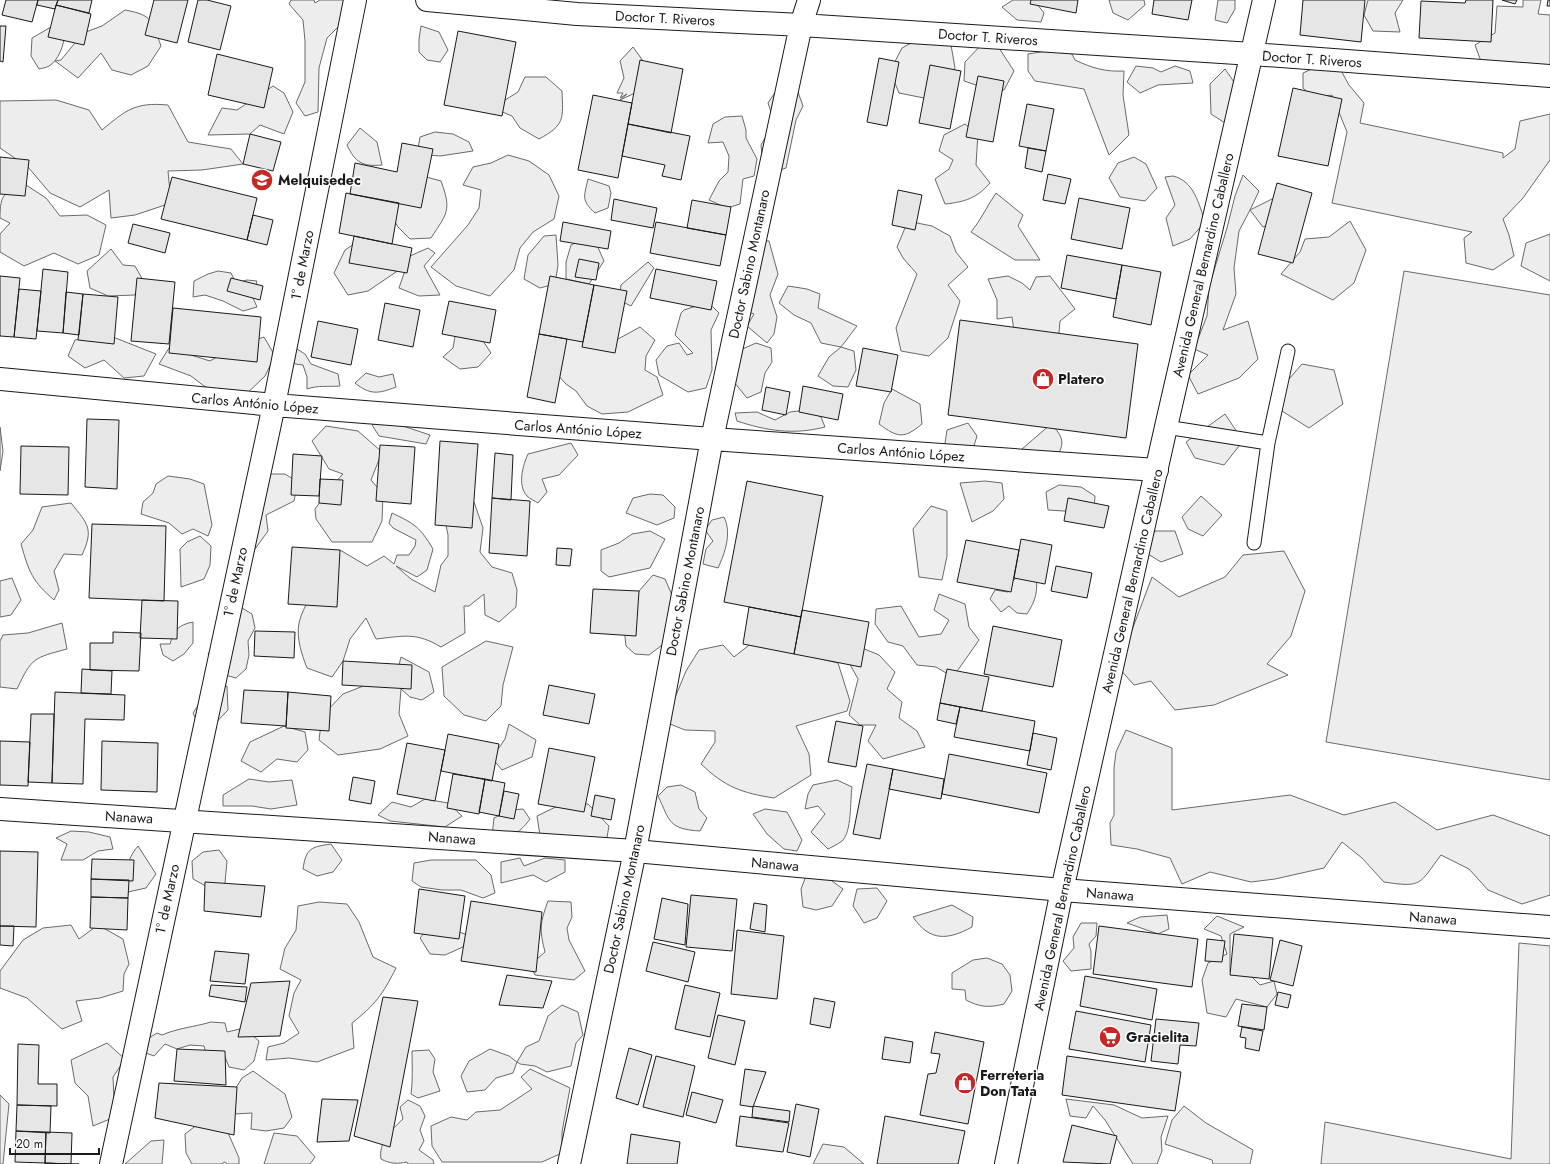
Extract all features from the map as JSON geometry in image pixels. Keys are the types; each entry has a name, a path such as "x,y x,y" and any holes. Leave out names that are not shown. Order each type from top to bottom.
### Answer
{"street":[{"name":"1° de Marzo","path":"111,1164 274,405 354,0"},
{"name":"Doctor T. Riveros","path":"427,0 577,14 801,25 1252,54 1550,76"},
{"name":"Doctor Sabino Montanaro","path":"569,1164 635,851 712,439 801,25 809,0"},
{"name":"Avenida General Bernardino Caballero","path":"1006,1164 1062,890 1264,0"},
{"name":"Carlos António López","path":"0,379 274,405 712,439 1157,470"},
{"name":"Nanawa","path":"0,809 635,851 1062,890 1550,927"}],"lane":[{"path":"1254,543 1268,443 1288,351"},
{"path":"1166,427 1268,443"}],"shaded area":[{"path":"291,0 314,0 315,3 320,0 345,0 339,26 327,38 319,68 318,112 305,116 296,103 305,82 305,41 303,20 289,4"},
{"path":"1013,0 1034,0 1044,13 1041,22 1017,20 1002,7"},
{"path":"1109,0 1144,0 1145,5 1128,20 1113,13"},
{"path":"1218,0 1235,0 1235,9 1227,23 1215,20"},
{"path":"1368,0 1403,0 1395,13 1400,32 1373,31 1364,15"},
{"path":"1523,0 1541,0 1538,14 1550,15 1550,72 1482,64 1475,45 1495,33 1497,6 1523,7"},
{"path":"125,10 141,14 146,17 150,20 156,31 161,46 148,66 131,75 112,70 101,53 78,78 55,61 61,60 83,33 102,26"},
{"path":"421,26 439,32 448,50 440,62 427,60 419,52"},
{"path":"51,27 64,34 62,47 52,64 39,69 31,56 32,38"},
{"path":"928,34 951,45 955,68 948,87 929,99 899,93 890,71 902,48"},
{"path":"983,43 999,48 1014,71 1004,90 991,90 964,81 965,62"},
{"path":"633,47 646,65 635,93 620,100 627,94 620,98 623,93 617,93 624,78 620,61"},
{"path":"1053,50 1072,54 1075,60 1093,67 1111,71 1124,71 1123,95 1129,135 1109,155 1084,89 1035,81 1028,71 1028,54"},
{"path":"1338,65 1349,85 1364,103 1360,123 1503,153 1503,158 1515,149 1520,121 1550,114 1550,160 1523,198 1503,219 1514,256 1493,270 1466,263 1464,238 1472,232 1332,203 1347,132 1332,95 1314,98 1303,88 1303,73 1316,67"},
{"path":"1136,66 1153,68 1161,72 1175,66 1190,71 1193,83 1158,85 1140,93 1127,82"},
{"path":"1225,69 1236,85 1225,123 1211,114 1210,84"},
{"path":"525,77 546,77 562,91 561,120 554,130 539,139 520,128 512,116 500,111 505,100 518,92"},
{"path":"273,86 284,93 293,112 284,134 260,125 250,134 208,135 222,108 237,110"},
{"path":"778,88 798,92 803,106 796,120 786,168 774,172 763,165 761,145 770,129 773,118 768,103"},
{"path":"56,100 89,110 102,130 118,117 139,106 157,104 168,105 188,142 231,149 243,164 202,170 168,171 171,203 135,215 111,218 109,190 80,207 50,193 28,167 0,148 0,101"},
{"path":"742,116 746,130 746,138 757,159 754,176 743,179 740,204 727,208 709,200 719,181 728,172 729,156 723,142 708,143 713,124 725,117"},
{"path":"965,124 978,133 976,165 990,183 975,196 959,202 945,204 935,179 949,169 953,160 939,151 944,135"},
{"path":"360,128 377,142 382,165 364,164 356,159 350,151 347,145"},
{"path":"435,132 453,134 469,142 473,151 440,156 417,154 420,137"},
{"path":"508,155 529,161 549,175 559,196 554,219 533,232 520,248 514,270 490,296 456,286 431,267 468,225 479,208 481,190 463,185 473,167 491,163"},
{"path":"1134,157 1146,164 1157,188 1145,201 1120,197 1109,178 1118,163"},
{"path":"419,175 441,181 447,206 441,223 431,238 410,239 398,227 388,210"},
{"path":"1243,175 1259,191 1239,231 1234,268 1236,294 1223,330 1248,321 1258,359 1239,378 1198,394 1188,375 1208,355 1194,349 1207,316 1209,287 1235,196"},
{"path":"1173,176 1186,183 1191,188 1198,201 1205,222 1190,239 1173,246 1166,218 1175,205 1165,177"},
{"path":"588,179 609,186 611,193 608,208 595,213 587,205 585,194"},
{"path":"26,185 46,198 60,216 87,215 106,225 99,255 78,264 54,253 24,266 0,252 0,234 10,223 0,218 2,199 13,189"},
{"path":"996,193 1023,215 1018,226 1040,260 1015,260 971,232"},
{"path":"1280,195 1278,221 1263,227 1250,210"},
{"path":"1350,221 1366,250 1354,283 1333,300 1281,274 1300,252 1305,239 1329,237"},
{"path":"917,223 932,226 950,236 956,252 968,267 948,285 960,301 948,338 929,356 901,351 896,328 917,274 903,258 897,247 905,228"},
{"path":"1550,234 1550,281 1521,266 1526,243"},
{"path":"556,235 558,265 555,284 540,288 524,279 528,255 544,236"},
{"path":"586,238 596,243 604,261 589,284 566,279 566,262 571,245"},
{"path":"752,240 769,241 778,274 770,295 777,317 774,334 767,343 747,326 754,314 748,312"},
{"path":"357,242 387,258 396,272 368,291 348,295 334,273 345,250"},
{"path":"428,248 435,253 424,266 440,295 419,296 399,288 410,256"},
{"path":"111,249 123,265 135,266 144,282 135,295 108,296 90,288 87,271"},
{"path":"648,262 654,268 631,306 619,300 621,285"},
{"path":"218,271 231,273 236,283 247,280 257,281 253,298 257,307 243,311 223,301 205,295 193,297 194,281"},
{"path":"1404,271 1550,295 1550,780 1326,742"},
{"path":"1008,276 1022,283 1030,290 1036,277 1050,276 1075,309 1060,321 1059,333 1037,336 1014,331 1012,317 997,319 997,300 988,279"},
{"path":"788,286 807,289 820,294 818,308 857,326 841,347 821,343 811,323 794,315 779,303"},
{"path":"708,302 719,313 711,330 712,370 706,388 688,392 659,375 656,360 667,346 679,343 687,355 693,353 675,335 681,313 684,310"},
{"path":"552,323 618,339 640,327 655,340 646,356 645,370 657,377 663,395 628,412 602,414 587,406 576,391 566,384 540,356"},
{"path":"108,335 156,354 144,376 124,378 104,360 85,368 68,356 75,340"},
{"path":"479,335 491,353 478,367 460,369 443,357 453,348 455,336"},
{"path":"264,337 275,356 265,376 239,401 204,386 191,376 159,364 169,348 210,361 236,346"},
{"path":"756,343 771,348 772,362 765,373 761,392 747,398 734,382 738,351"},
{"path":"841,347 854,351 856,370 848,387 833,386 818,376 829,357"},
{"path":"297,349 305,354 311,364 338,374 340,386 307,389 307,377 303,365 295,364 290,358"},
{"path":"1302,364 1334,370 1343,404 1309,428 1282,411 1283,386"},
{"path":"366,373 379,377 393,374 396,387 379,392 365,390 355,383"},
{"path":"892,389 920,404 922,424 916,429 901,435 891,432 879,424 884,403"},
{"path":"807,410 821,417 825,427 802,431 781,431 737,421 735,413 757,412 775,420 790,412"},
{"path":"1225,414 1243,441 1224,465 1195,458 1186,442"},
{"path":"387,418 400,425 430,435 426,444 379,436 372,425"},
{"path":"968,423 977,436 972,452 944,450 947,430"},
{"path":"1051,424 1060,436 1062,446 1049,467 1033,470 1022,449"},
{"path":"326,426 358,431 382,452 371,480 383,494 382,521 372,542 332,542 316,519 315,509 330,488 343,474 329,469 312,441"},
{"path":"0,427 3,451 0,471"},
{"path":"571,443 578,455 559,475 542,479 547,492 538,503 528,497 522,486 522,475 528,454"},
{"path":"271,474 285,474 298,482 294,501 266,515 268,531 255,549 240,543"},
{"path":"168,476 190,479 204,484 212,525 208,536 193,529 182,534 169,523 141,514 143,502 153,493 156,484"},
{"path":"985,481 1002,483 1004,499 993,511 972,522 960,483"},
{"path":"1059,485 1081,487 1095,496 1094,510 1079,512 1048,510 1046,492"},
{"path":"650,494 663,495 675,507 674,518 657,525 626,513 633,498"},
{"path":"1201,496 1222,515 1203,536 1188,529 1182,517"},
{"path":"474,502 483,528 480,552 492,567 512,573 517,590 516,607 499,622 485,615 484,594 469,606 464,606 465,633 441,647 424,639 410,636 376,639 366,618 350,639 343,661 332,677 307,668 301,652 298,635 301,615 323,576 340,550 367,566 384,556 394,564 397,555 409,555 415,546 416,540 393,528 389,523 392,513 416,527 433,549 427,570 417,577 396,566 411,579 435,592 441,565 448,556 448,535 444,516"},
{"path":"71,503 85,522 88,539 82,555 64,554 54,571 59,590 54,600 32,575 26,562 21,544 33,530 42,507"},
{"path":"931,506 947,511 947,556 942,580 919,577 913,529"},
{"path":"724,517 727,530 727,543 718,568 703,564 706,549 713,541 705,530 712,520"},
{"path":"650,531 665,539 650,568 609,577 601,571 601,550 619,543 632,534"},
{"path":"1155,531 1175,531 1183,554 1161,562 1143,551"},
{"path":"200,536 211,546 210,565 204,579 181,587 180,549 187,542"},
{"path":"1284,551 1305,591 1291,636 1267,664 1288,675 1214,705 1175,710 1151,681 1134,685 1118,667 1152,577 1179,597 1225,577 1243,555"},
{"path":"653,575 665,579 678,609 670,639 649,655 635,654 626,646 624,628 639,591"},
{"path":"1036,575 1036,595 1027,614 1017,613 1009,606 1001,612 990,599 995,590 1008,592 1009,585 1018,576"},
{"path":"12,578 21,600 11,615 0,617 0,581"},
{"path":"939,594 965,604 969,627 979,640 953,677 936,667 917,665 903,646 888,642 875,624 876,609 901,606 919,637 941,634 949,620 934,610"},
{"path":"237,605 252,614 255,628 248,641 249,655 246,669 236,678 218,673 208,654 222,636"},
{"path":"193,622 193,643 184,654 173,661 163,655 160,644 170,644 177,629"},
{"path":"62,623 67,649 35,660 26,671 17,689 0,687 0,641 3,635 28,633"},
{"path":"486,641 513,647 503,685 501,706 486,721 464,715 444,696 442,667"},
{"path":"753,642 838,663 850,701 847,711 796,726 809,754 811,775 774,798 752,794 734,788 726,784 701,764 715,742 715,731 685,730 665,722 686,671 699,650 723,645 734,657"},
{"path":"862,648 879,655 895,672 887,689 902,702 899,718 917,731 925,747 883,759 868,741 876,725 860,725 849,715 858,679 847,659"},
{"path":"401,657 429,672 434,692 422,700 410,697 401,689 399,714 408,736 380,749 338,755 319,740 322,716 343,694 371,683 395,681"},
{"path":"227,686 228,710 206,733 198,724 193,713 199,704 211,692"},
{"path":"509,724 536,740 532,757 502,770 492,758 505,739"},
{"path":"284,726 305,732 308,750 297,762 277,759 261,772 241,761 250,742"},
{"path":"1126,730 1172,748 1172,810 1290,795 1344,815 1395,802 1437,830 1493,815 1550,836 1550,895 1522,904 1488,890 1469,869 1441,855 1424,878 1419,882 1413,884 1397,884 1384,882 1362,858 1342,842 1324,868 1275,879 1251,882 1210,872 1182,884 1170,858 1137,849 1111,845 1110,823 1114,815 1114,768 1116,752"},
{"path":"249,779 269,782 292,780 297,805 271,809 252,806 223,806 223,795"},
{"path":"837,780 852,787 850,816 848,831 845,837 842,841 828,849 811,832 825,814 818,806 805,809 808,794 813,785"},
{"path":"681,785 695,792 699,809 707,818 700,831 676,826 668,818 658,796 667,787"},
{"path":"425,799 448,803 462,816 445,827 390,821 378,815 392,802 411,807"},
{"path":"564,803 588,804 609,826 606,843 541,842 537,816"},
{"path":"523,809 530,819 522,829 509,836 492,836 494,818 511,810"},
{"path":"765,809 787,812 802,840 797,851 784,849 767,834 753,814"},
{"path":"71,831 89,832 110,837 113,849 98,851 83,860 61,860 67,844 56,838"},
{"path":"331,844 342,860 333,872 317,876 303,869 306,857 311,850 319,846"},
{"path":"138,846 156,874 146,888 128,892 127,868 134,851"},
{"path":"219,850 227,861 225,883 213,890 193,879 192,861 203,852"},
{"path":"520,858 524,866 545,858 565,860 565,872 546,882 533,875 501,883 501,862"},
{"path":"431,860 476,860 491,875 495,893 483,898 461,890 442,890 421,887 412,881 414,863"},
{"path":"806,876 828,878 843,889 832,906 816,910 803,907 801,889"},
{"path":"877,888 887,901 877,918 864,923 853,906 857,889"},
{"path":"548,901 571,902 572,917 567,928 569,940 585,971 574,980 535,975 530,965 545,952 541,926"},
{"path":"319,902 347,904 359,922 373,957 396,968 378,998 352,1023 354,1048 317,1062 289,1058 266,1060 268,1047 284,1043 299,1033 289,1016 294,993 301,980 280,969 285,948 296,930 298,906"},
{"path":"952,905 973,917 972,927 947,936 933,935 919,925 913,917"},
{"path":"1167,915 1169,929 1158,934 1127,923 1140,917"},
{"path":"1217,916 1244,927 1230,934 1230,972 1252,977 1260,985 1274,981 1277,994 1267,1007 1236,999 1226,1017 1207,1013 1202,980 1208,963 1227,954 1221,936 1204,929"},
{"path":"1081,923 1097,923 1096,936 1089,944 1091,951 1091,969 1071,971 1063,961 1074,948 1073,937"},
{"path":"71,925 79,939 98,925 123,939 129,964 124,974 123,991 100,998 76,1001 82,1021 62,1029 27,998 0,988 0,971 23,940 43,928"},
{"path":"429,927 450,928 467,935 463,947 445,955 430,954 420,938"},
{"path":"1519,943 1550,946 1550,1164 1321,1164 1325,1122 1511,1159"},
{"path":"987,958 1002,964 1010,975 1012,991 1004,1004 984,1006 975,1004 966,1000 965,990 952,989 952,973 973,960"},
{"path":"562,1005 578,1012 583,1035 576,1043 571,1066 547,1072 535,1066 520,1064 517,1062 526,1047 539,1041 548,1016"},
{"path":"211,1022 225,1023 227,1032 244,1028 259,1041 254,1061 244,1070 229,1067 225,1057 207,1057 204,1046 190,1045 177,1049 165,1044 154,1056 143,1052 144,1041 157,1033 162,1035"},
{"path":"107,1043 125,1059 113,1077 114,1100 110,1119 93,1126 88,1096 75,1083 71,1060"},
{"path":"490,1049 509,1056 517,1062 513,1073 496,1078 485,1090 467,1092 461,1076 469,1061"},
{"path":"429,1050 435,1059 433,1072 440,1091 418,1098 411,1094 412,1051"},
{"path":"530,1069 570,1088 562,1132 562,1153 542,1162 442,1162 432,1146 431,1126 451,1117 467,1120 476,1112 500,1110 532,1089 521,1077"},
{"path":"253,1071 285,1094 292,1117 284,1128 266,1131 251,1129 252,1113 234,1114 231,1096 242,1078"},
{"path":"0,1095 9,1104 3,1164 0,1164"},
{"path":"1066,1099 1114,1105 1142,1118 1168,1116 1161,1137 1162,1151 1157,1164 1133,1164 1105,1120 1093,1106 1086,1118 1070,1116"},
{"path":"408,1100 420,1106 425,1116 420,1130 424,1141 419,1150 433,1160 434,1164 408,1164 407,1162 394,1163 381,1159 384,1142 394,1127 403,1119 400,1107"},
{"path":"1184,1106 1206,1123 1253,1150 1250,1164 1213,1164 1212,1160 1165,1144 1172,1120"},
{"path":"202,1121 226,1128 239,1158 239,1164 227,1164 225,1162 221,1164 192,1164 186,1153 185,1134"},
{"path":"274,1133 297,1136 315,1157 310,1164 264,1164"},
{"path":"164,1140 162,1164 125,1164 151,1141"},
{"path":"823,1144 844,1147 864,1164 813,1164"}],"building":[{"path":"6,0 38,0 32,22 2,15"},
{"path":"38,0 58,0 55,9 37,5"},
{"path":"58,0 92,0 89,13 56,5"},
{"path":"154,0 188,0 177,43 145,35"},
{"path":"198,0 207,0 231,6 220,50 188,42"},
{"path":"1031,0 1078,0 1076,13 1030,4"},
{"path":"1154,0 1192,0 1188,20 1152,14"},
{"path":"1303,0 1365,0 1361,42 1300,35"},
{"path":"1466,0 1493,0 1491,42 1419,38 1421,1 1465,3"},
{"path":"1502,0 1517,0 1515,4"},
{"path":"1548,0 1550,0 1550,6 1547,6"},
{"path":"56,5 91,14 84,45 48,37"},
{"path":"0,26 6,26 3,62 0,61"},
{"path":"458,31 516,42 502,116 444,105"},
{"path":"217,54 273,68 264,108 208,95"},
{"path":"879,58 899,62 887,126 867,122"},
{"path":"640,60 683,69 671,133 628,124"},
{"path":"930,65 961,71 950,129 919,123"},
{"path":"978,76 1004,81 993,142 966,137"},
{"path":"1293,88 1342,99 1328,166 1278,156"},
{"path":"593,95 632,103 618,178 578,170"},
{"path":"1027,104 1054,109 1046,151 1019,146"},
{"path":"628,124 690,136 681,180 662,176 665,165 622,156"},
{"path":"250,134 281,142 273,171 243,164"},
{"path":"402,143 433,149 421,208 350,194 355,163 397,172"},
{"path":"1028,148 1046,151 1042,172 1025,168"},
{"path":"0,157 29,160 25,196 0,194"},
{"path":"1048,174 1071,179 1065,204 1043,200"},
{"path":"172,177 257,198 247,240 161,219"},
{"path":"1277,183 1312,193 1293,263 1258,254"},
{"path":"898,190 922,195 915,230 892,225"},
{"path":"346,193 399,203 392,244 339,233"},
{"path":"1079,198 1130,208 1122,249 1071,239"},
{"path":"614,199 657,208 653,228 611,220"},
{"path":"692,200 731,207 726,235 687,228"},
{"path":"253,215 273,220 267,245 247,240"},
{"path":"563,222 611,231 608,249 560,241"},
{"path":"656,222 726,235 720,266 650,253"},
{"path":"133,224 170,233 165,253 128,243"},
{"path":"354,236 412,248 407,273 349,263"},
{"path":"1067,255 1122,265 1116,299 1061,288"},
{"path":"579,259 599,263 596,280 575,277"},
{"path":"1122,265 1161,272 1151,325 1113,317"},
{"path":"43,269 68,272 63,333 37,331"},
{"path":"656,269 717,281 711,310 650,298"},
{"path":"0,276 20,278 14,337 0,336"},
{"path":"550,276 594,285 583,342 539,334"},
{"path":"137,278 175,282 169,344 131,341"},
{"path":"231,278 263,286 260,300 227,291"},
{"path":"594,285 627,291 615,353 582,347"},
{"path":"19,289 41,291 36,339 14,337"},
{"path":"66,292 83,294 79,335 63,333"},
{"path":"83,294 118,297 114,344 78,340"},
{"path":"449,301 496,310 490,343 442,334"},
{"path":"385,303 420,310 413,347 378,340"},
{"path":"173,308 261,317 257,362 169,353"},
{"name":"Platero","path":"960,320 1138,344 1126,438 948,415"},
{"path":"318,321 358,329 351,365 311,357"},
{"path":"539,334 567,339 555,403 527,397"},
{"path":"863,348 898,355 891,392 856,386"},
{"path":"803,386 843,394 838,420 799,412"},
{"path":"766,387 790,392 786,415 762,410"},
{"path":"87,419 119,420 117,489 85,487"},
{"path":"440,441 478,444 472,528 435,525"},
{"path":"380,445 415,447 411,504 376,501"},
{"path":"21,446 69,447 68,495 20,494"},
{"path":"495,453 513,455 511,500 492,498"},
{"path":"293,454 322,456 319,496 291,495"},
{"path":"320,479 343,480 341,505 319,503"},
{"path":"747,481 823,496 801,617 724,602"},
{"path":"492,498 530,501 527,556 489,553"},
{"path":"1068,498 1109,506 1104,528 1064,521"},
{"path":"92,524 166,526 164,601 89,598"},
{"path":"1021,539 1052,545 1045,584 1014,578"},
{"path":"966,540 1019,550 1011,592 957,582"},
{"path":"292,547 340,550 337,607 288,604"},
{"path":"557,548 572,549 570,566 556,565"},
{"path":"1056,566 1092,573 1087,598 1051,591"},
{"path":"593,589 639,591 636,636 590,633"},
{"path":"142,600 178,601 177,639 140,638"},
{"path":"749,607 801,617 794,654 743,644"},
{"path":"802,610 869,622 861,667 794,654"},
{"path":"993,626 1062,640 1053,687 984,674"},
{"path":"255,631 295,632 294,658 254,656"},
{"path":"113,632 141,633 139,671 90,670 90,643 113,643"},
{"path":"343,661 412,665 411,689 342,685"},
{"path":"82,669 112,671 111,694 81,693"},
{"path":"947,669 989,677 982,711 940,703"},
{"path":"549,685 595,694 589,724 543,715"},
{"path":"244,690 288,692 286,726 241,723"},
{"path":"55,692 125,695 124,720 85,719 83,784 52,783"},
{"path":"288,692 331,696 329,731 286,728"},
{"path":"940,703 960,707 956,724 937,720"},
{"path":"960,707 1035,721 1030,751 954,737"},
{"path":"31,714 54,714 52,783 28,782"},
{"path":"836,721 863,726 856,767 828,762"},
{"path":"1033,733 1057,738 1051,770 1027,765"},
{"path":"448,734 499,744 492,781 441,771"},
{"path":"0,741 30,742 28,786 0,785"},
{"path":"102,741 158,743 157,792 101,790"},
{"path":"407,743 445,750 435,801 397,794"},
{"path":"549,748 595,757 584,812 538,804"},
{"path":"949,754 1047,773 1039,813 942,794"},
{"path":"867,764 893,769 880,839 853,834"},
{"path":"893,769 944,779 941,799 889,789"},
{"path":"453,774 485,779 479,814 447,808"},
{"path":"353,777 375,781 371,804 349,800"},
{"path":"485,779 505,783 499,816 479,812"},
{"path":"504,791 519,794 514,819 499,816"},
{"path":"595,795 615,799 611,820 591,816"},
{"path":"0,851 38,852 36,927 0,926"},
{"path":"92,859 134,860 133,881 91,879"},
{"path":"91,879 129,880 128,898 91,897"},
{"path":"205,882 265,886 261,917 204,911"},
{"path":"419,889 465,896 459,939 414,933"},
{"path":"691,895 737,899 732,951 686,947"},
{"path":"91,897 128,898 127,930 90,928"},
{"path":"662,898 688,904 685,945 654,939"},
{"path":"471,901 542,912 536,972 461,961"},
{"path":"754,903 767,905 765,932 750,929"},
{"path":"0,926 14,926 13,946 0,945"},
{"path":"1099,926 1198,939 1192,987 1093,974"},
{"path":"737,930 784,936 777,999 731,994"},
{"path":"1234,934 1273,938 1269,979 1230,975"},
{"path":"1207,939 1225,941 1222,962 1205,961"},
{"path":"1280,940 1302,946 1293,986 1270,980"},
{"path":"653,942 695,952 688,982 646,971"},
{"path":"215,951 249,954 245,984 210,981"},
{"path":"507,975 552,981 543,1008 499,1005"},
{"path":"1085,976 1157,989 1152,1020 1080,1006"},
{"path":"290,981 280,1036 238,1037 251,983"},
{"path":"211,985 247,987 245,1002 209,996"},
{"path":"685,985 720,993 710,1037 675,1029"},
{"path":"1278,992 1291,995 1288,1008 1275,1005"},
{"path":"383,997 418,1001 390,1147 354,1136"},
{"path":"814,998 835,1002 830,1028 810,1024"},
{"path":"1242,1004 1267,1007 1264,1030 1238,1026"},
{"name":"Gracielita","path":"1076,1011 1151,1025 1145,1062 1069,1049"},
{"path":"718,1015 745,1021 735,1065 708,1058"},
{"path":"1156,1019 1199,1023 1196,1046 1180,1045 1178,1064 1151,1061"},
{"path":"1242,1027 1263,1031 1259,1051 1245,1048 1246,1038 1240,1037"},
{"path":"935,1032 984,1042 968,1124 920,1115 928,1074 936,1073 940,1054 931,1053"},
{"path":"885,1037 913,1042 910,1063 882,1059"},
{"path":"18,1044 39,1045 38,1084 57,1084 57,1106 17,1105"},
{"path":"629,1048 652,1055 638,1105 616,1098"},
{"path":"177,1049 225,1051 226,1085 174,1081"},
{"path":"656,1056 695,1066 683,1117 643,1107"},
{"path":"1067,1056 1181,1072 1175,1111 1062,1095"},
{"path":"745,1069 766,1072 753,1107 740,1105"},
{"path":"159,1083 237,1087 234,1135 155,1118"},
{"path":"692,1092 723,1100 716,1123 686,1115"},
{"path":"322,1099 358,1100 349,1141 317,1142"},
{"path":"796,1104 819,1109 810,1157 787,1152"},
{"path":"17,1105 51,1106 50,1133 16,1131"},
{"path":"753,1106 790,1111 789,1122 752,1117"},
{"path":"740,1116 789,1123 783,1152 736,1146"},
{"path":"885,1116 965,1131 958,1164 877,1164"},
{"path":"1072,1125 1117,1136 1110,1164 1063,1162"},
{"path":"16,1131 46,1132 45,1163 15,1162"},
{"path":"46,1132 72,1133 71,1164 45,1163"},
{"path":"631,1134 680,1142 677,1164 627,1164"},
{"path":"45,1163 71,1164 45,1164"}],"place":[{"name":"Melquisedec","path":"262,180"},
{"name":"Platero","path":"1043,379"},
{"name":"Gracielita","path":"1110,1037"},
{"name":"Ferreteria Don Tata","path":"965,1083"}]}
